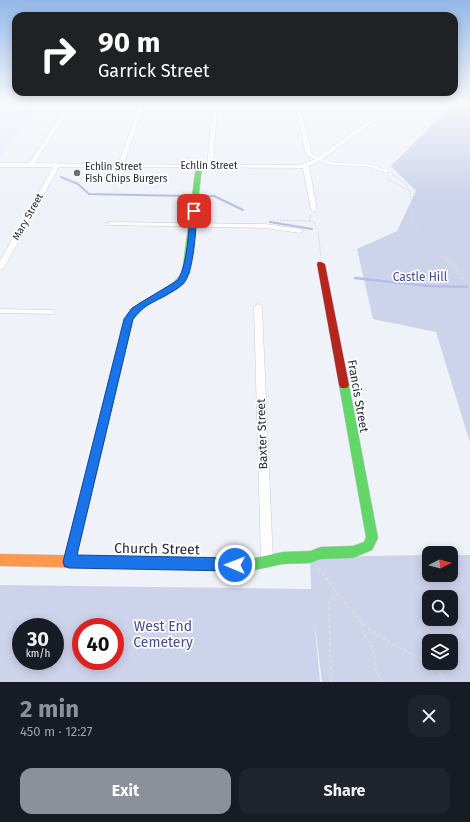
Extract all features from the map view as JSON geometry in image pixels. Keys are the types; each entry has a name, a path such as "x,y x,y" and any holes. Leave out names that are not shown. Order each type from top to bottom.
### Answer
{"street":[{"path":"31,165 51,134"},
{"path":"120,166 132,134"},
{"path":"210,166 213,134"},
{"path":"303,134 306,147 310,154 319,159"},
{"name":"Echlin Street","path":"0,165 306,166 319,159 353,134"},
{"path":"306,147 318,151 330,150"},
{"name":"Mary Street","path":"0,268 57,165"},
{"path":"69,562 129,319 135,310 145,302 181,282 186,269 200,166"},
{"path":"306,166 314,210"},
{"path":"109,224 265,226 300,231"},
{"name":"Francis Street","path":"321,264 370,532"},
{"name":"Baxter Street","path":"258,307 267,561"},
{"name":"Church Street","path":"0,560 250,565 283,558 310,557 321,553 342,553 364,549 371,542 370,532"}],"lane":[{"path":"319,159 334,164 366,165 387,171"},
{"path":"0,311 53,312"}],"path":[{"path":"387,171 398,177 405,184 412,198 411,208 415,224 423,236 470,285"},
{"path":"381,175 393,180 408,191"},
{"path":"309,221 314,210"},
{"path":"265,226 270,220 314,222 318,230 321,264"},
{"path":"310,557 360,623 373,648 376,671 382,682"},
{"path":"331,682 329,601 339,594"},
{"path":"360,623 384,639 408,650 429,663 441,674 445,682"}],"shaded area":[{"path":"0,134 17,134 0,156"}],"green space":[{"name":"Castle Hill","path":"424,134 470,134 470,443 436,332 373,319 357,249 397,231 416,191 391,166"},
{"name":"West End Cemetery","path":"422,555 422,582 458,582 458,555 470,555 470,682 322,682 314,618 320,682 0,682 0,585 311,589 310,557"}],"waterway":[{"path":"61,177 78,184 89,194 187,196"},
{"path":"206,196 214,196 243,210"},
{"path":"270,222 312,229"},
{"path":"355,278 428,286 467,287"}],"traffic: fast":[{"path":"100,438 129,319 142,305 174,287 186,273 199,166"},
{"path":"159,563 250,565 283,558 310,557 321,553 353,552 368,546 372,538 344,385"}],"traffic: slow":[{"path":"0,560 159,563"}],"traffic: jam":[{"path":"321,264 344,385"},
{"path":"69,562 100,438"}],"place":[{"name":"Echlin Street Fish Chips Burgers","path":"77,173"}],"route":[{"path":"194,211 186,273 181,282 145,302 135,310 129,319 69,562 235,565"}]}
